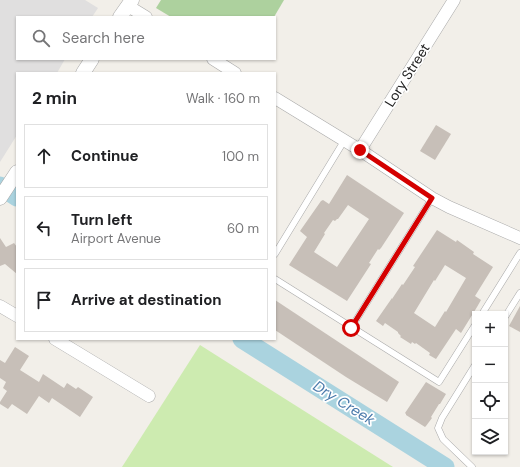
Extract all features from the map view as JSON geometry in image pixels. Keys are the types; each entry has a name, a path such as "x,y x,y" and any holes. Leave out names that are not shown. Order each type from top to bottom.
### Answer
{"street":[{"name":"Lory Street","path":"360,150 454,0"},
{"path":"125,6 144,16"},
{"path":"84,72 91,60"},
{"path":"215,60 233,72"},
{"path":"276,99 360,150 432,198 520,238"},
{"path":"0,198 16,174"},
{"path":"0,306 16,315"},
{"path":"57,340 149,396"}],"lane":[{"path":"276,252 344,141"},
{"path":"351,328 432,198"},
{"path":"484,311 520,253"},
{"path":"276,280 439,382 472,330"},
{"path":"508,312 520,293"},
{"path":"472,370 442,418 438,428 443,439 472,467"}],"shaded area":[{"path":"0,0 85,0 98,8 93,16 16,16 16,60 64,60 58,72 16,72 16,137 0,162"}],"green space":[{"path":"161,0 284,0 275,16 169,16 156,8"},
{"path":"200,345 393,467 122,467"}],"building":[{"path":"436,125 451,134 435,160 420,151"},
{"path":"347,175 404,213 381,248 379,250 378,249 369,263 371,264 347,301 289,265 307,237 300,231 321,201 323,200 329,204","holes":["348,205 369,219 337,267 314,252 333,220 335,221 338,219"]},
{"path":"437,230 456,242 457,240 474,252 473,254 493,267 475,296 481,300 474,311 472,311 472,315 461,333 456,329 436,359 429,355 430,353 416,343 415,344 412,342 411,344 400,337 401,336 398,332 385,323 383,326 376,321 415,267 413,266","holes":["445,265 466,278 446,312 445,311 435,327 414,313"]},
{"path":"0,238 6,247 14,243 16,246 16,273 5,264 0,266"},
{"path":"276,301 399,382 387,402 276,331"},
{"path":"520,306 520,332 509,326"},
{"path":"15,347 29,356 20,370 39,382 43,374 64,388 67,383 76,389 78,387 93,397 80,417 52,398 49,403 39,396 27,414 12,404 8,409 0,404 7,391 3,388 6,382 0,378 0,360 5,363"},
{"path":"426,382 446,394 425,427 405,413"}],"waterway":[{"name":"Dry Creek","path":"0,186 16,196"},
{"name":"Dry Creek","path":"244,340 445,467"}],"route":[{"path":"351,328 432,198 360,150"}]}
